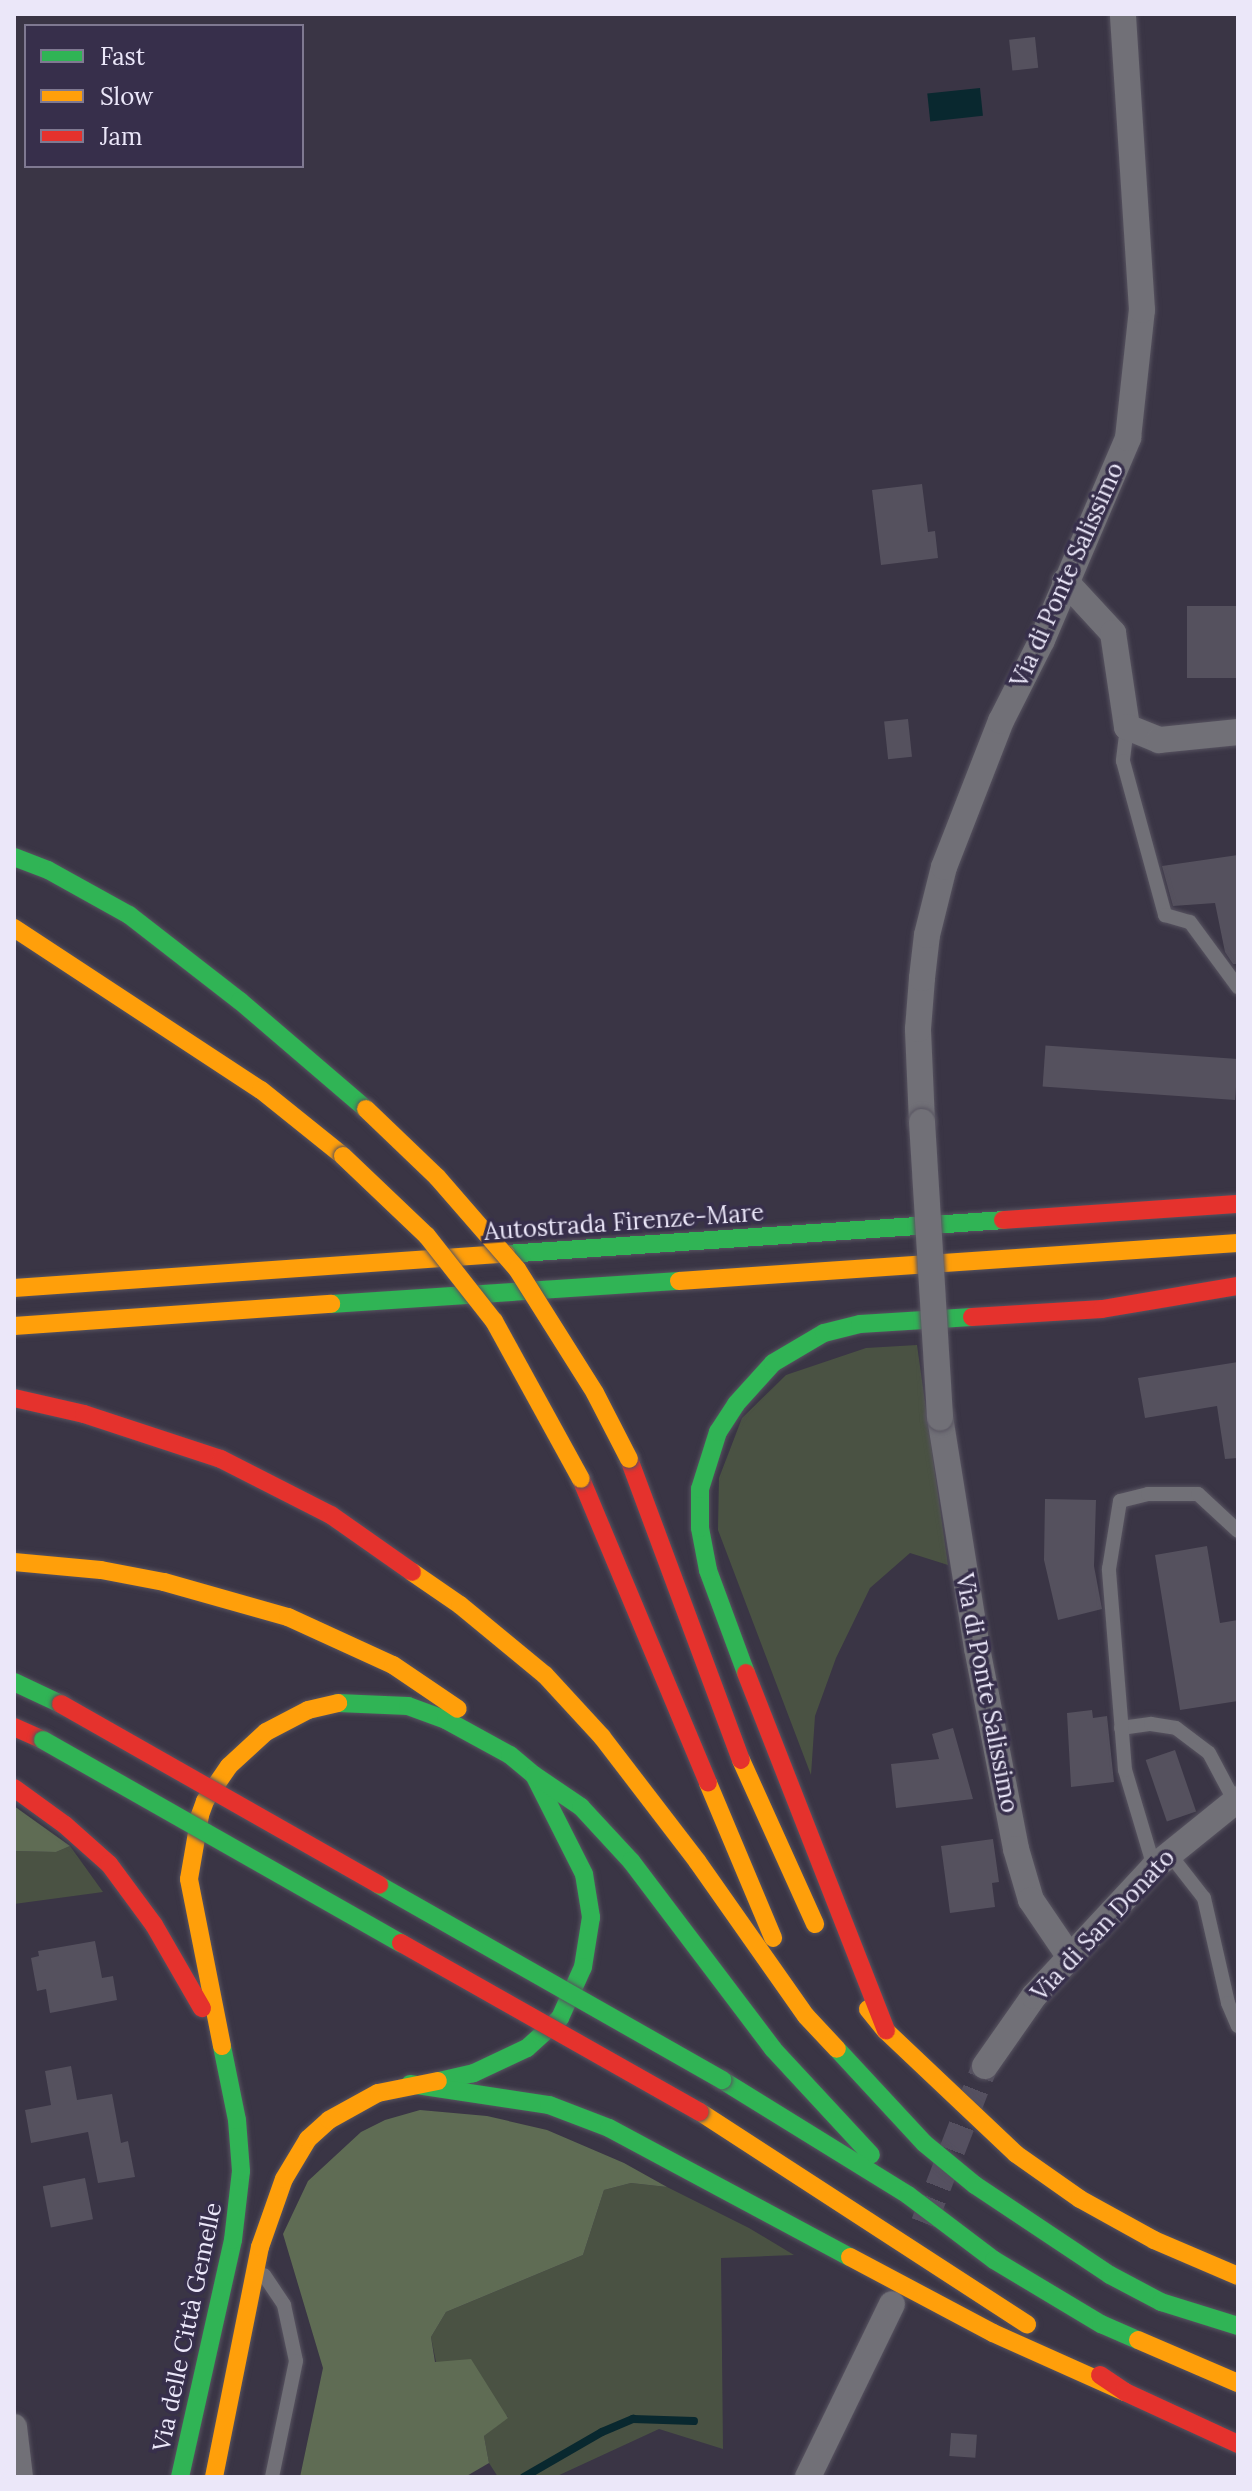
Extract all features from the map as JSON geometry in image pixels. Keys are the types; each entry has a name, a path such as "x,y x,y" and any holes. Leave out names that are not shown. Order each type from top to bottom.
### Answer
{"main road":[{"path":"14,857 61,876 129,915 240,1001 366,1109 437,1177 517,1269 595,1393 629,1459 750,1785 822,1938"},
{"path":"14,928 261,1090 343,1156 427,1236 494,1321 555,1426 581,1479 806,2016"},
{"name":"Autostrada Firenze-Mare","path":"14,1288 1238,1204"},
{"path":"14,1326 1238,1243"},
{"path":"163,1259 297,1268"},
{"path":"886,2031 789,1787 708,1570 700,1528 700,1489 718,1432 736,1404 773,1363 824,1333 860,1324 1102,1309 1238,1286"},
{"path":"14,1398 84,1414 234,1465 331,1515 460,1605 545,1675 602,1737 697,1861 806,2016 894,2113 975,2185 1110,2275 1161,2302 1238,2326"},
{"path":"14,1562 101,1570 233,1599 288,1617 393,1665 435,1691 534,1775 581,1807 631,1861 773,2049 908,2195"},
{"path":"14,1682 61,1704 722,2080 908,2195 994,2260 1101,2324 1238,2383"},
{"name":"Via delle Città Gemelle","path":"180,2477 233,2240 241,2171 237,2120 201,1949 189,1863 205,1801 229,1766 258,1738 308,1710 344,1702 389,1702 427,1712 510,1755"},
{"path":"14,1727 43,1740 700,2112 981,2291 1125,2392"},
{"path":"214,2477 256,2264 284,2179 308,2139 354,2105 410,2084 474,2073 527,2048 560,2018 576,1987 583,1967 591,1917 586,1883 578,1856 534,1775"},
{"path":"14,1788 65,1825 109,1864 154,1925 223,2044"},
{"path":"846,1979 886,2031 1016,2154 1080,2199 1154,2240 1238,2276"},
{"path":"410,2084 549,2105 588,2119 818,2237 993,2333 1238,2444"}],"street":[{"name":"Via di Ponte Salissimo","path":"1069,1956 1031,1900 1016,1849 977,1648 940,1417 918,1029 927,935 944,867 1001,721 1042,640 1128,438 1142,310 1123,14"},
{"path":"1065,581 1113,633 1127,727 1159,740 1238,732"},
{"name":"Via di San Donato","path":"985,2066 1034,1996 1069,1956 1161,1860 1236,1800"},
{"path":"808,2477 892,2304"},
{"path":"14,2427 20,2477"}],"lane":[{"path":"1127,727 1123,761 1165,915 1190,922 1238,987"},
{"path":"1238,1531 1198,1494 1148,1494 1120,1501 1109,1569 1125,1770 1161,1860 1204,1898 1228,2003 1238,2026"},
{"path":"1121,1728 1151,1724 1176,1728 1209,1753 1236,1800"},
{"path":"256,2264 284,2305 296,2361 272,2477"}],"shaded area":[{"path":"980,88 983,116 930,121 927,94"},
{"path":"917,1345 948,1565 910,1553 870,1588 836,1658 815,1716 811,1775 718,1530 719,1478 742,1418 786,1375 866,1348"},
{"path":"14,1806 70,1846 56,1852 14,1851"},
{"path":"70,1846 103,1892 14,1904 14,1851 56,1852"},
{"path":"420,2110 487,2116 547,2130 624,2163 667,2187 631,2183 604,2190 583,2255 446,2312 431,2337 435,2362 471,2359 508,2418 484,2436 489,2463 465,2477 300,2477 323,2368 283,2234 308,2181 361,2132 385,2120"},
{"path":"631,2183 667,2187 749,2228 794,2255 721,2258 723,2449 659,2429 555,2477 498,2477 489,2463 484,2436 508,2417 436,2362 431,2337 446,2312 583,2255 604,2190"}],"building":[{"path":"1035,37 1038,68 1012,71 1009,40"},
{"path":"922,484 928,532 935,531 938,558 881,565 872,490"},
{"path":"1187,606 1238,606 1238,678 1187,678"},
{"path":"908,719 912,757 888,759 884,722"},
{"path":"1238,855 1238,964 1233,964 1225,952 1215,903 1173,906 1162,866"},
{"path":"1045,1046 1238,1059 1235,1100 1043,1086"},
{"path":"1238,1362 1238,1458 1225,1459 1217,1406 1145,1418 1138,1378"},
{"path":"1045,1499 1096,1500 1094,1566 1102,1609 1058,1620 1044,1560"},
{"path":"1207,1546 1220,1623 1238,1620 1238,1701 1180,1710 1155,1555"},
{"path":"1092,1710 1093,1718 1107,1716 1114,1782 1071,1787 1067,1713"},
{"path":"953,1728 973,1799 896,1808 891,1764 939,1759 932,1734"},
{"path":"1175,1750 1196,1811 1167,1822 1146,1760"},
{"path":"993,1839 999,1882 992,1883 995,1907 950,1913 941,1846"},
{"path":"95,1941 102,1978 113,1976 117,2000 50,2013 46,1989 37,1991 31,1958 39,1956 38,1951"},
{"path":"71,2066 77,2100 112,2094 121,2143 128,2141 135,2177 98,2183 88,2132 31,2143 25,2110 51,2105 45,2071"},
{"path":"85,2178 93,2219 51,2227 43,2186"},
{"path":"951,2433 977,2435 975,2458 949,2456"}],"waterway":[{"path":"524,2477 602,2432 633,2419 694,2421"}],"tunnel":[{"path":"924,2223 985,2066"}],"traffic: fast":[{"path":"14,857 48,870 129,915 240,1001 366,1109"},
{"path":"506,1254 1003,1220"},
{"path":"331,1304 679,1281"},
{"path":"746,1673 708,1570 700,1528 700,1489 718,1432 736,1404 773,1363 824,1333 860,1324 972,1317"},
{"path":"14,1682 61,1704"},
{"path":"338,1703 408,1706 446,1720 510,1755 534,1775 584,1874 591,1917 583,1967 560,2018 527,2048 474,2073 438,2081"},
{"path":"43,1740 401,1943"},
{"path":"534,1775 581,1807 631,1861 773,2049 871,2155"},
{"path":"379,1885 722,2080"},
{"path":"180,2477 233,2240 241,2171 237,2120 222,2046"},
{"path":"837,2049 924,2143 975,2185 1110,2275 1161,2302 1238,2326"},
{"path":"722,2080 908,2195 994,2260 1101,2324 1138,2340"},
{"path":"410,2084 549,2105 609,2128 850,2257"}],"traffic: slow":[{"path":"14,928 261,1090 343,1156"},
{"path":"366,1109 437,1177 517,1269 595,1393 629,1459"},
{"path":"343,1156 427,1236 494,1321 581,1479"},
{"path":"679,1281 1238,1243"},
{"path":"14,1288 506,1254"},
{"path":"14,1326 331,1304"},
{"path":"14,1562 101,1570 164,1582 288,1617 393,1665 458,1709"},
{"path":"412,1572 460,1605 545,1675 602,1737 697,1861 806,2016 837,2049"},
{"path":"222,2046 189,1879 200,1815 205,1801 229,1766 266,1732 308,1710 338,1703"},
{"path":"741,1760 815,1924"},
{"path":"708,1783 773,1938"},
{"path":"868,2009 886,2031 1016,2154 1080,2199 1154,2240 1238,2276"},
{"path":"214,2477 260,2247 284,2179 308,2139 329,2120 378,2093 438,2081"},
{"path":"700,2112 1027,2324"},
{"path":"850,2257 993,2333 1125,2392"},
{"path":"1138,2340 1238,2383"}],"traffic: jam":[{"path":"1003,1220 1238,1204"},
{"path":"972,1317 1102,1309 1238,1286"},
{"path":"14,1398 84,1414 221,1459 331,1515 412,1572"},
{"path":"629,1459 741,1760"},
{"path":"581,1479 708,1783"},
{"path":"746,1673 886,2031"},
{"path":"61,1704 379,1885"},
{"path":"14,1727 43,1740"},
{"path":"14,1788 65,1825 109,1864 154,1925 202,2008"},
{"path":"401,1943 700,2112"},
{"path":"1100,2375 1125,2392 1238,2444"}]}
